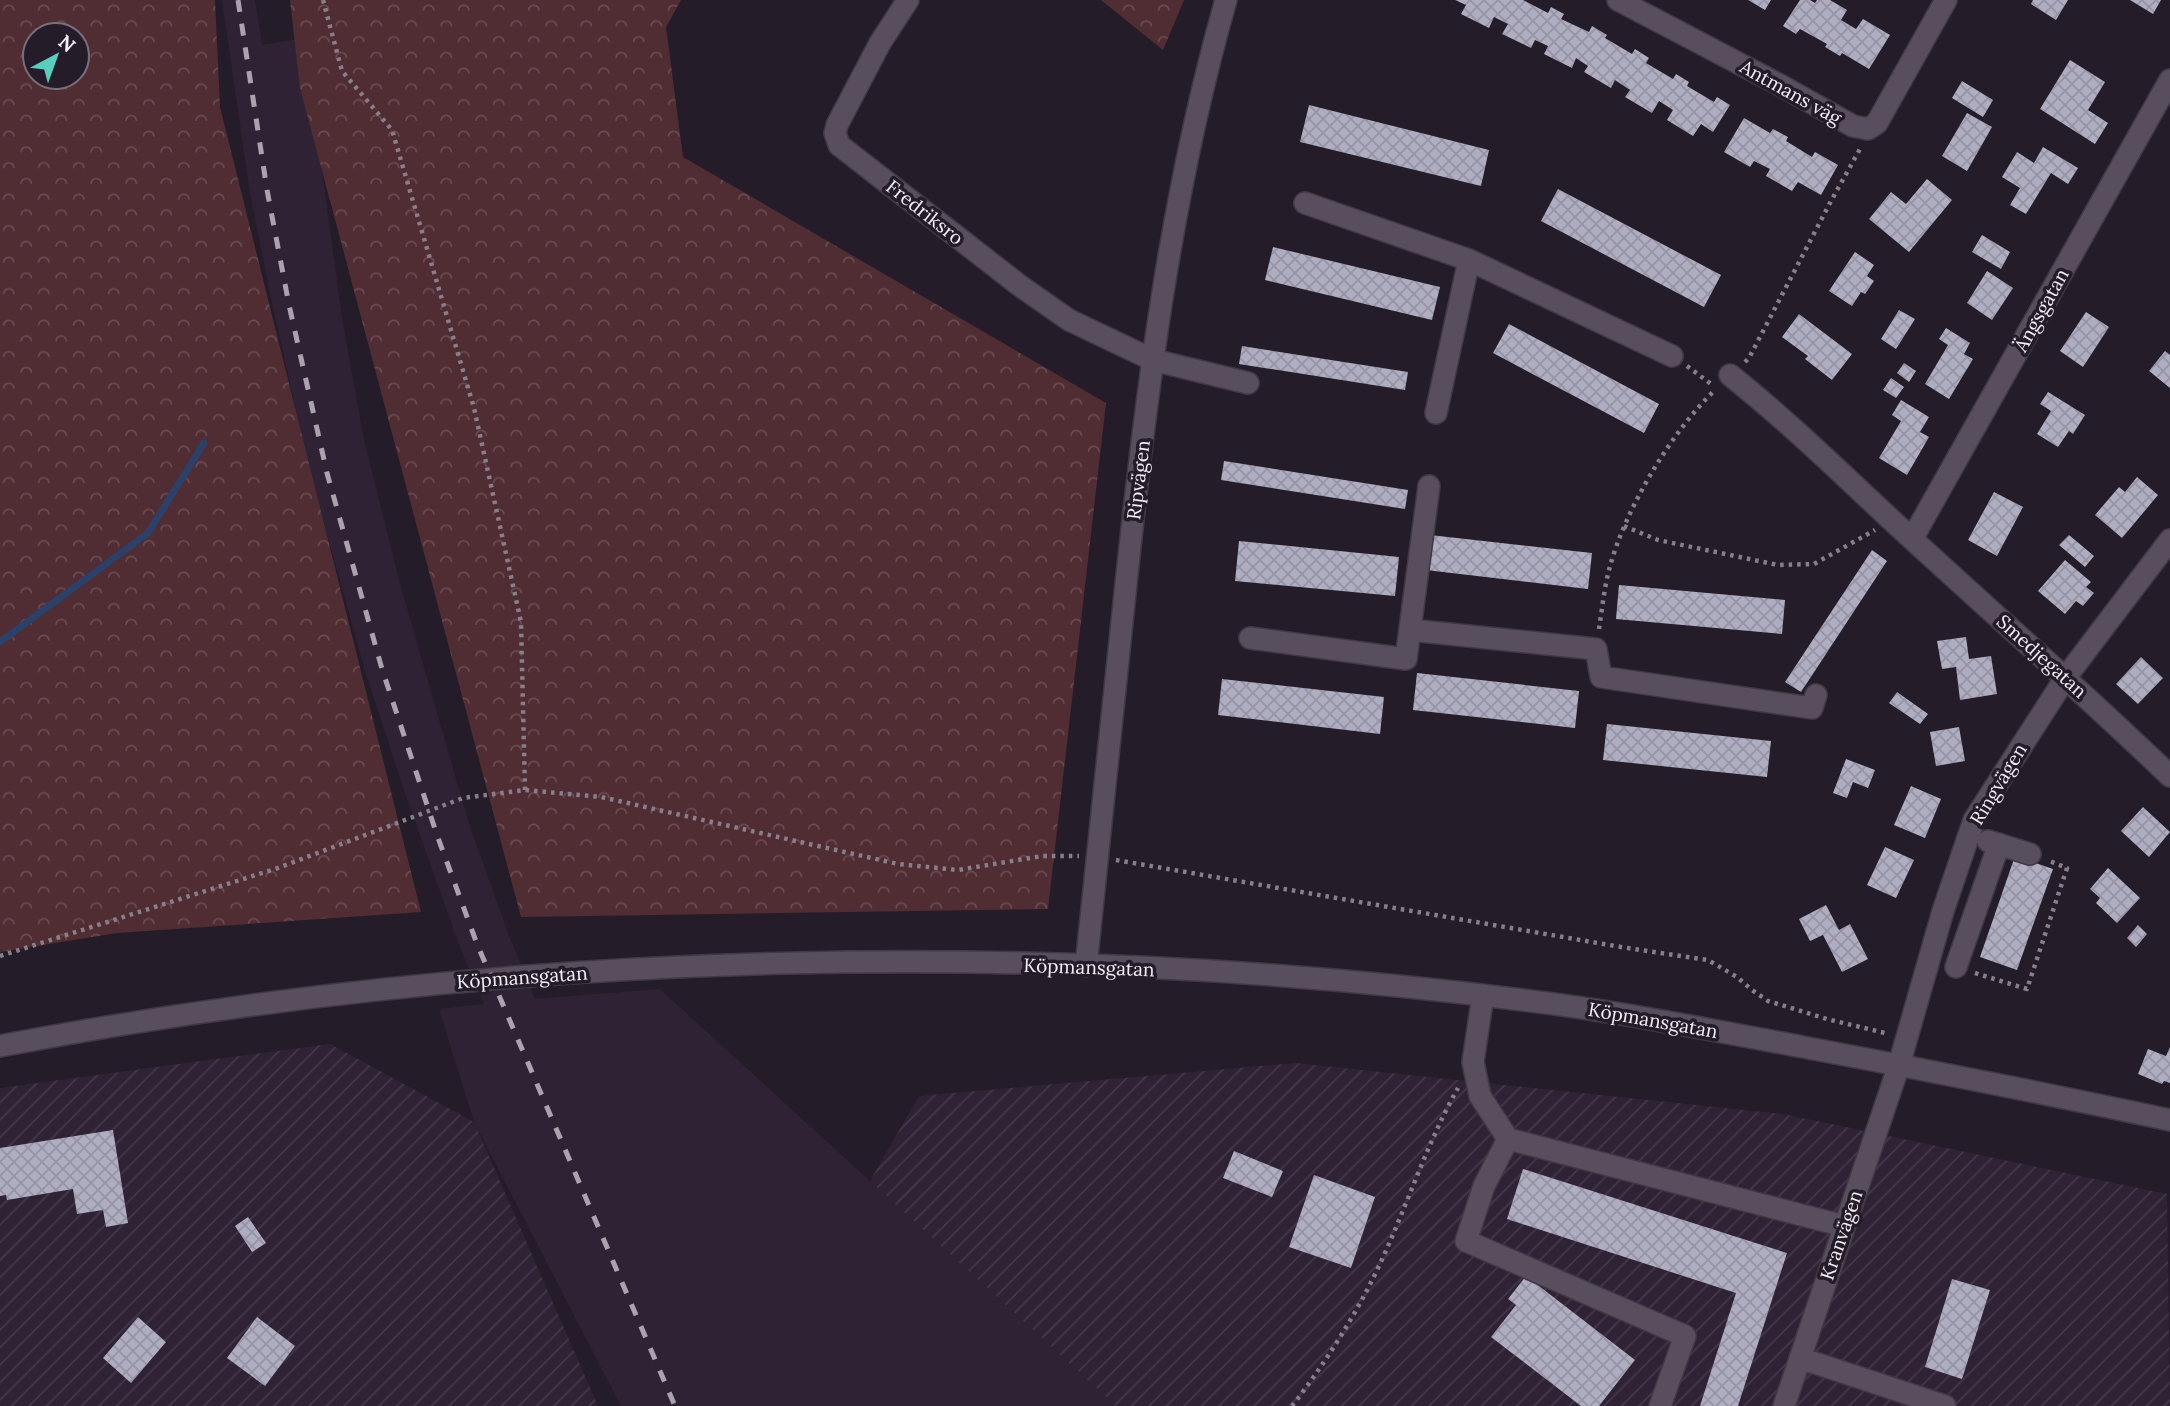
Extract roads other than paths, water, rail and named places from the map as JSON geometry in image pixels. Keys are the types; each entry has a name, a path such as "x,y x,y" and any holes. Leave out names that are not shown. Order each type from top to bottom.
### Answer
{"street":[{"name":"Fredriksro","path":"908,0 880,43 837,125 835,134 839,145 1019,285 1069,320 1153,360 1248,383"},
{"name":"Ripvägen","path":"1086,966 1136,493 1153,360 1184,171 1206,72 1226,0"},
{"name":"Antmans väg","path":"1618,0 1853,126 1868,129 1877,123 1946,0"},
{"name":"Ängsgatan","path":"1912,539 2170,80"},
{"path":"1305,203 1469,260 1672,356"},
{"path":"1436,413 1469,260"},
{"name":"Smedjegatan","path":"1724,382 1774,411 2066,677 2170,776"},
{"path":"1250,638 1406,659 1429,485"},
{"name":"Ringvägen","path":"1899,1065 1943,911 1974,820 2066,677 2170,540"},
{"path":"1409,630 1596,649 1601,677 1812,708 1816,695"},
{"path":"1969,834 2030,853"},
{"path":"1956,967 1999,844"},
{"name":"Köpmansgatan","path":"0,1046 206,1011 354,992 514,977 665,967 808,963 1086,966 1278,976 1483,995 1668,1022 2170,1120"},
{"path":"1483,995 1473,1062 1480,1096 1508,1139 1844,1226"},
{"name":"Kranvägen","path":"1784,1406 1899,1065"},
{"path":"1508,1139 1484,1186 1466,1241 1685,1336 1660,1406"},
{"path":"1800,1358 1945,1406"}],"waterway":[{"path":"0,642 148,533 204,443"}],"railway":[{"path":"238,0 267,190 289,305 327,473 382,669 437,835 477,944 675,1406"}]}
